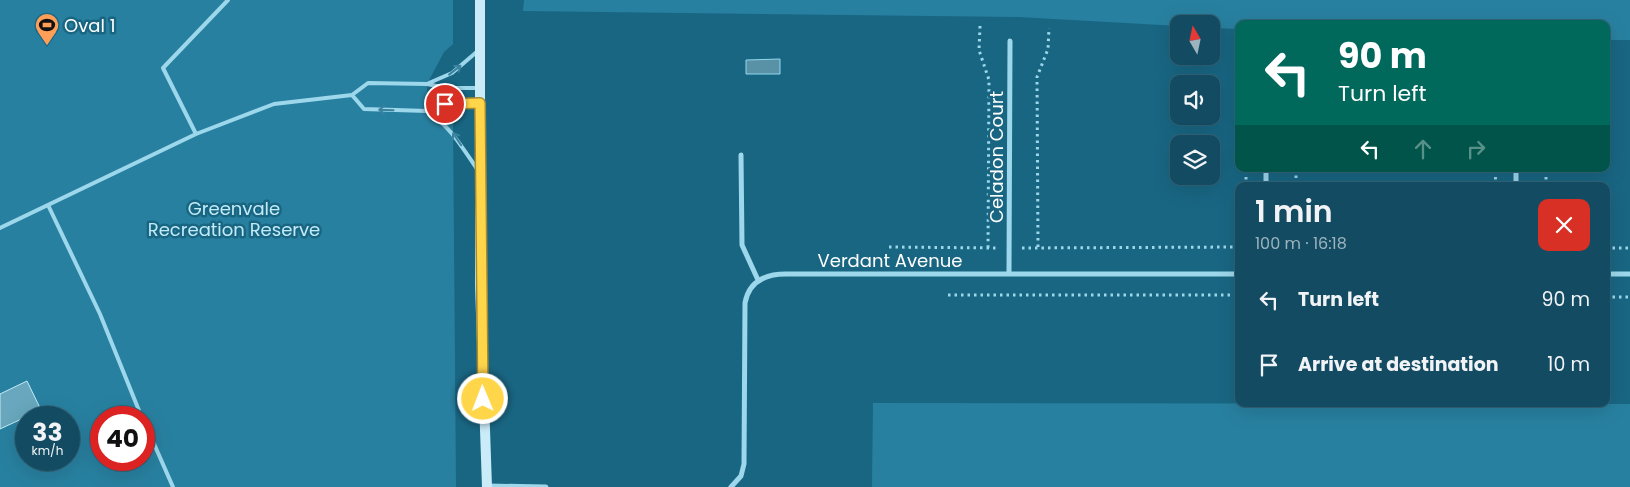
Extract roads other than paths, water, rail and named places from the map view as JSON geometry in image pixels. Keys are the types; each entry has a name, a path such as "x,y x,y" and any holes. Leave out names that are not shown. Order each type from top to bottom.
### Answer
{"street":[{"path":"480,0 480,295 487,486 546,487"},
{"name":"Celadon Court","path":"1009,273 1010,41"},
{"path":"731,487 741,476 744,464 745,303 748,292 758,280 742,245 741,155"},
{"name":"Verdant Avenue","path":"758,280 775,274 1235,274"},
{"path":"1610,274 1630,274"}],"lane":[{"path":"196,134 163,68 228,0"},
{"path":"427,84 452,72 480,49"},
{"path":"0,228 196,134 274,104 352,95 368,83 427,84 446,88 480,88"},
{"path":"352,95 364,109 427,111 445,104 480,103"},
{"path":"427,111 441,120 450,130 480,174"},
{"path":"48,205 100,314 137,406"},
{"path":"155,446 173,487"}],"place":[{"name":"Oval 1","path":"47,46"}],"park label":[{"name":"Greenvale Recreation Reserve","path":"234,218"}]}
